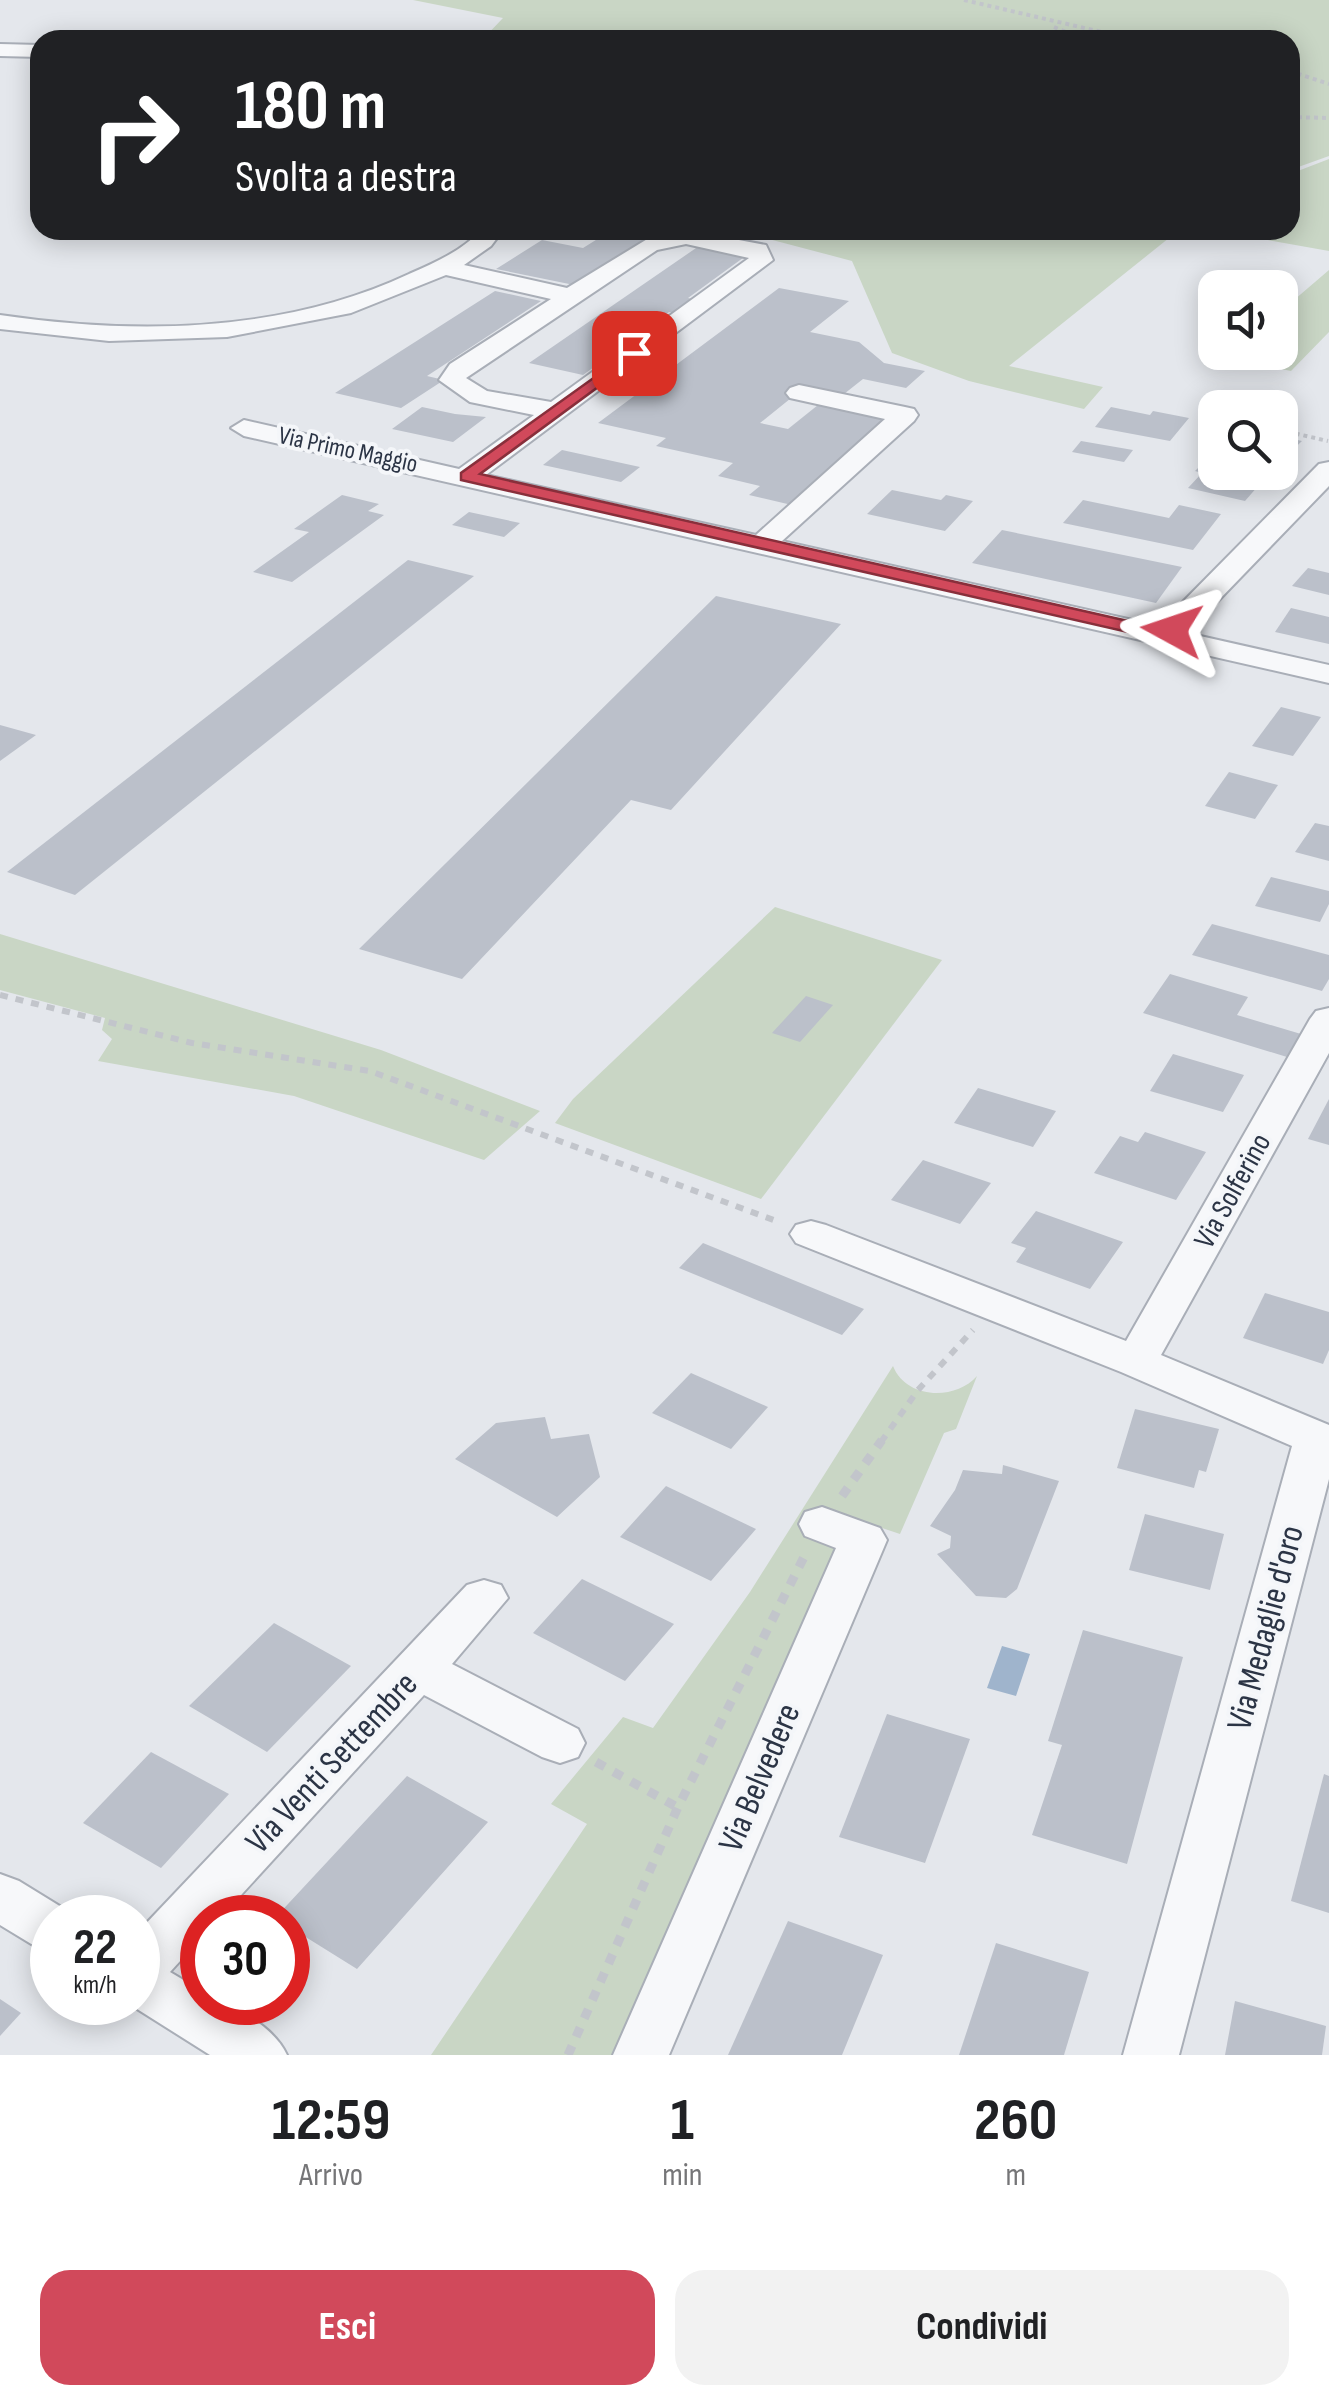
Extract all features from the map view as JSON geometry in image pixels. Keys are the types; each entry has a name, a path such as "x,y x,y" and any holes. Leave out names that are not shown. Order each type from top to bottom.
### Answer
{"street":[{"path":"0,50 30,51"},
{"path":"0,322 62,331 116,333 256,323 362,302 408,286 468,253 482,240"},
{"path":"556,411 479,397 452,380 459,369 663,240"},
{"path":"466,476 761,260 758,250 746,246 701,240"},
{"path":"443,267 572,296"},
{"path":"763,544 905,416 799,393"},
{"name":"Via Primo Maggio","path":"244,428 1329,674"},
{"path":"1167,636 1329,470"},
{"name":"Via Solferino","path":"1136,1361 1329,1019"},
{"name":"Via Medaglie d'oro","path":"811,1234 1323,1438 1151,2055"},
{"name":"Via Belvedere","path":"641,2055 862,1540 822,1524"},
{"name":"Via Venti Settembre","path":"160,1947 484,1598"},
{"path":"419,1670 560,1742"},
{"path":"0,1897 30,1915"},
{"path":"160,1995 258,2055"}],"path":[{"path":"964,0 1087,30"},
{"path":"1034,19 1061,30"},
{"path":"1300,74 1329,84"},
{"path":"1300,117 1329,118"},
{"path":"1298,434 1329,441"},
{"path":"0,995 192,1043 370,1071 811,1234"},
{"path":"560,1742 678,1807"}],"green space":[{"path":"413,0 1329,0 1329,156 1300,166 1300,30 492,30 503,18"},
{"path":"1329,159 1329,251 1268,240 1300,240 1300,170"},
{"path":"773,240 1166,240 1009,366 1103,387 1084,409 969,381 892,353 852,261"},
{"path":"1329,270 1329,332 1298,364 1298,297"},
{"path":"775,907 942,960 761,1199 555,1123 573,1099"},
{"path":"0,934 381,1050 540,1111 484,1160 294,1096 98,1061 112,1039 102,1030 105,1018 0,990"},
{"path":"893,1366 909,1385 932,1393 956,1390 977,1376 956,1429 944,1433 900,1534 861,1521 627,2055 431,2055 587,1824 551,1804 623,1717 653,1728 750,1592"}],"water":[{"path":"1002,1646 1030,1654 1016,1696 987,1688"}],"building":[{"path":"542,240 583,248 596,240 651,240 579,286 496,269"},
{"path":"699,246 747,255 688,298 698,300 678,314 669,312 583,375 529,363"},
{"path":"779,288 849,301 810,332 859,342 884,363 925,371 906,388 863,379 844,394 806,386 760,423 788,429 818,405 893,421 796,506 749,495 760,486 718,476 733,463 656,446 666,438 598,423"},
{"path":"495,291 541,301 427,376 444,380 401,408 335,393"},
{"path":"422,407 486,417 453,442 392,429"},
{"path":"1111,407 1189,418 1170,441 1095,427"},
{"path":"1081,441 1133,450 1124,462 1072,452"},
{"path":"562,450 640,467 621,482 543,465"},
{"path":"1198,477 1198,490 1255,490 1245,501 1188,488"},
{"path":"892,490 941,500 946,495 973,501 945,531 867,514"},
{"path":"342,495 379,504 368,511 384,515 292,582 253,572 309,532 294,529"},
{"path":"1083,500 1169,518 1179,505 1221,514 1193,550 1063,523"},
{"path":"469,512 520,523 504,537 452,525"},
{"path":"1002,530 1182,567 1156,603 972,563"},
{"path":"408,560 474,576 75,895 7,872"},
{"path":"1308,568 1329,573 1329,595 1292,586"},
{"path":"716,596 841,624 671,810 631,800 462,979 359,949"},
{"path":"1291,608 1329,617 1329,644 1275,632"},
{"path":"1281,707 1321,717 1293,756 1252,746"},
{"path":"0,725 36,735 0,761"},
{"path":"1229,772 1278,785 1255,819 1205,806"},
{"path":"1315,823 1329,826 1329,861 1295,852"},
{"path":"1271,877 1329,891 1329,904 1320,922 1255,906"},
{"path":"1212,924 1329,955 1329,979 1322,991 1192,955"},
{"path":"1170,974 1248,997 1237,1015 1301,1034 1287,1057 1143,1013"},
{"path":"806,996 833,1005 800,1042 772,1033"},
{"path":"1173,1054 1244,1075 1223,1112 1150,1091"},
{"path":"978,1088 1056,1111 1033,1147 954,1123"},
{"path":"1329,1099 1329,1145 1308,1139"},
{"path":"1145,1132 1206,1152 1176,1200 1094,1173 1120,1136 1138,1142"},
{"path":"923,1160 991,1183 960,1224 891,1200"},
{"path":"1036,1211 1123,1242 1090,1289 1016,1262 1026,1248 1011,1243"},
{"path":"703,1243 864,1309 842,1335 679,1268"},
{"path":"1265,1293 1329,1312 1329,1350 1323,1364 1243,1338"},
{"path":"691,1373 768,1407 731,1449 652,1413"},
{"path":"1135,1409 1219,1429 1206,1472 1199,1470 1194,1488 1117,1468"},
{"path":"545,1417 551,1439 589,1434 600,1477 557,1517 455,1459 496,1423"},
{"path":"1003,1465 1059,1481 1017,1589 1006,1598 976,1596 937,1554 950,1548 951,1536 930,1526 955,1490 963,1470 1002,1474"},
{"path":"666,1486 756,1529 711,1581 620,1537"},
{"path":"1145,1514 1224,1534 1210,1590 1129,1570"},
{"path":"582,1579 674,1624 625,1681 533,1633"},
{"path":"274,1623 351,1666 267,1752 189,1706"},
{"path":"1083,1630 1183,1657 1127,1864 1032,1835 1062,1745 1048,1741"},
{"path":"887,1714 970,1739 925,1863 839,1837"},
{"path":"151,1752 229,1794 161,1868 83,1823"},
{"path":"1324,1774 1329,1776 1329,1913 1291,1901"},
{"path":"407,1776 488,1822 357,1969 310,1940 310,1895 296,1895"},
{"path":"788,1921 883,1955 842,2055 728,2055"},
{"path":"996,1943 1089,1972 1064,2055 959,2055"},
{"path":"0,1999 21,2013 0,2036"},
{"path":"1235,2001 1326,2026 1322,2055 1225,2055"}],"route":[{"path":"634,353 466,476 1167,636 1172,630"}]}
